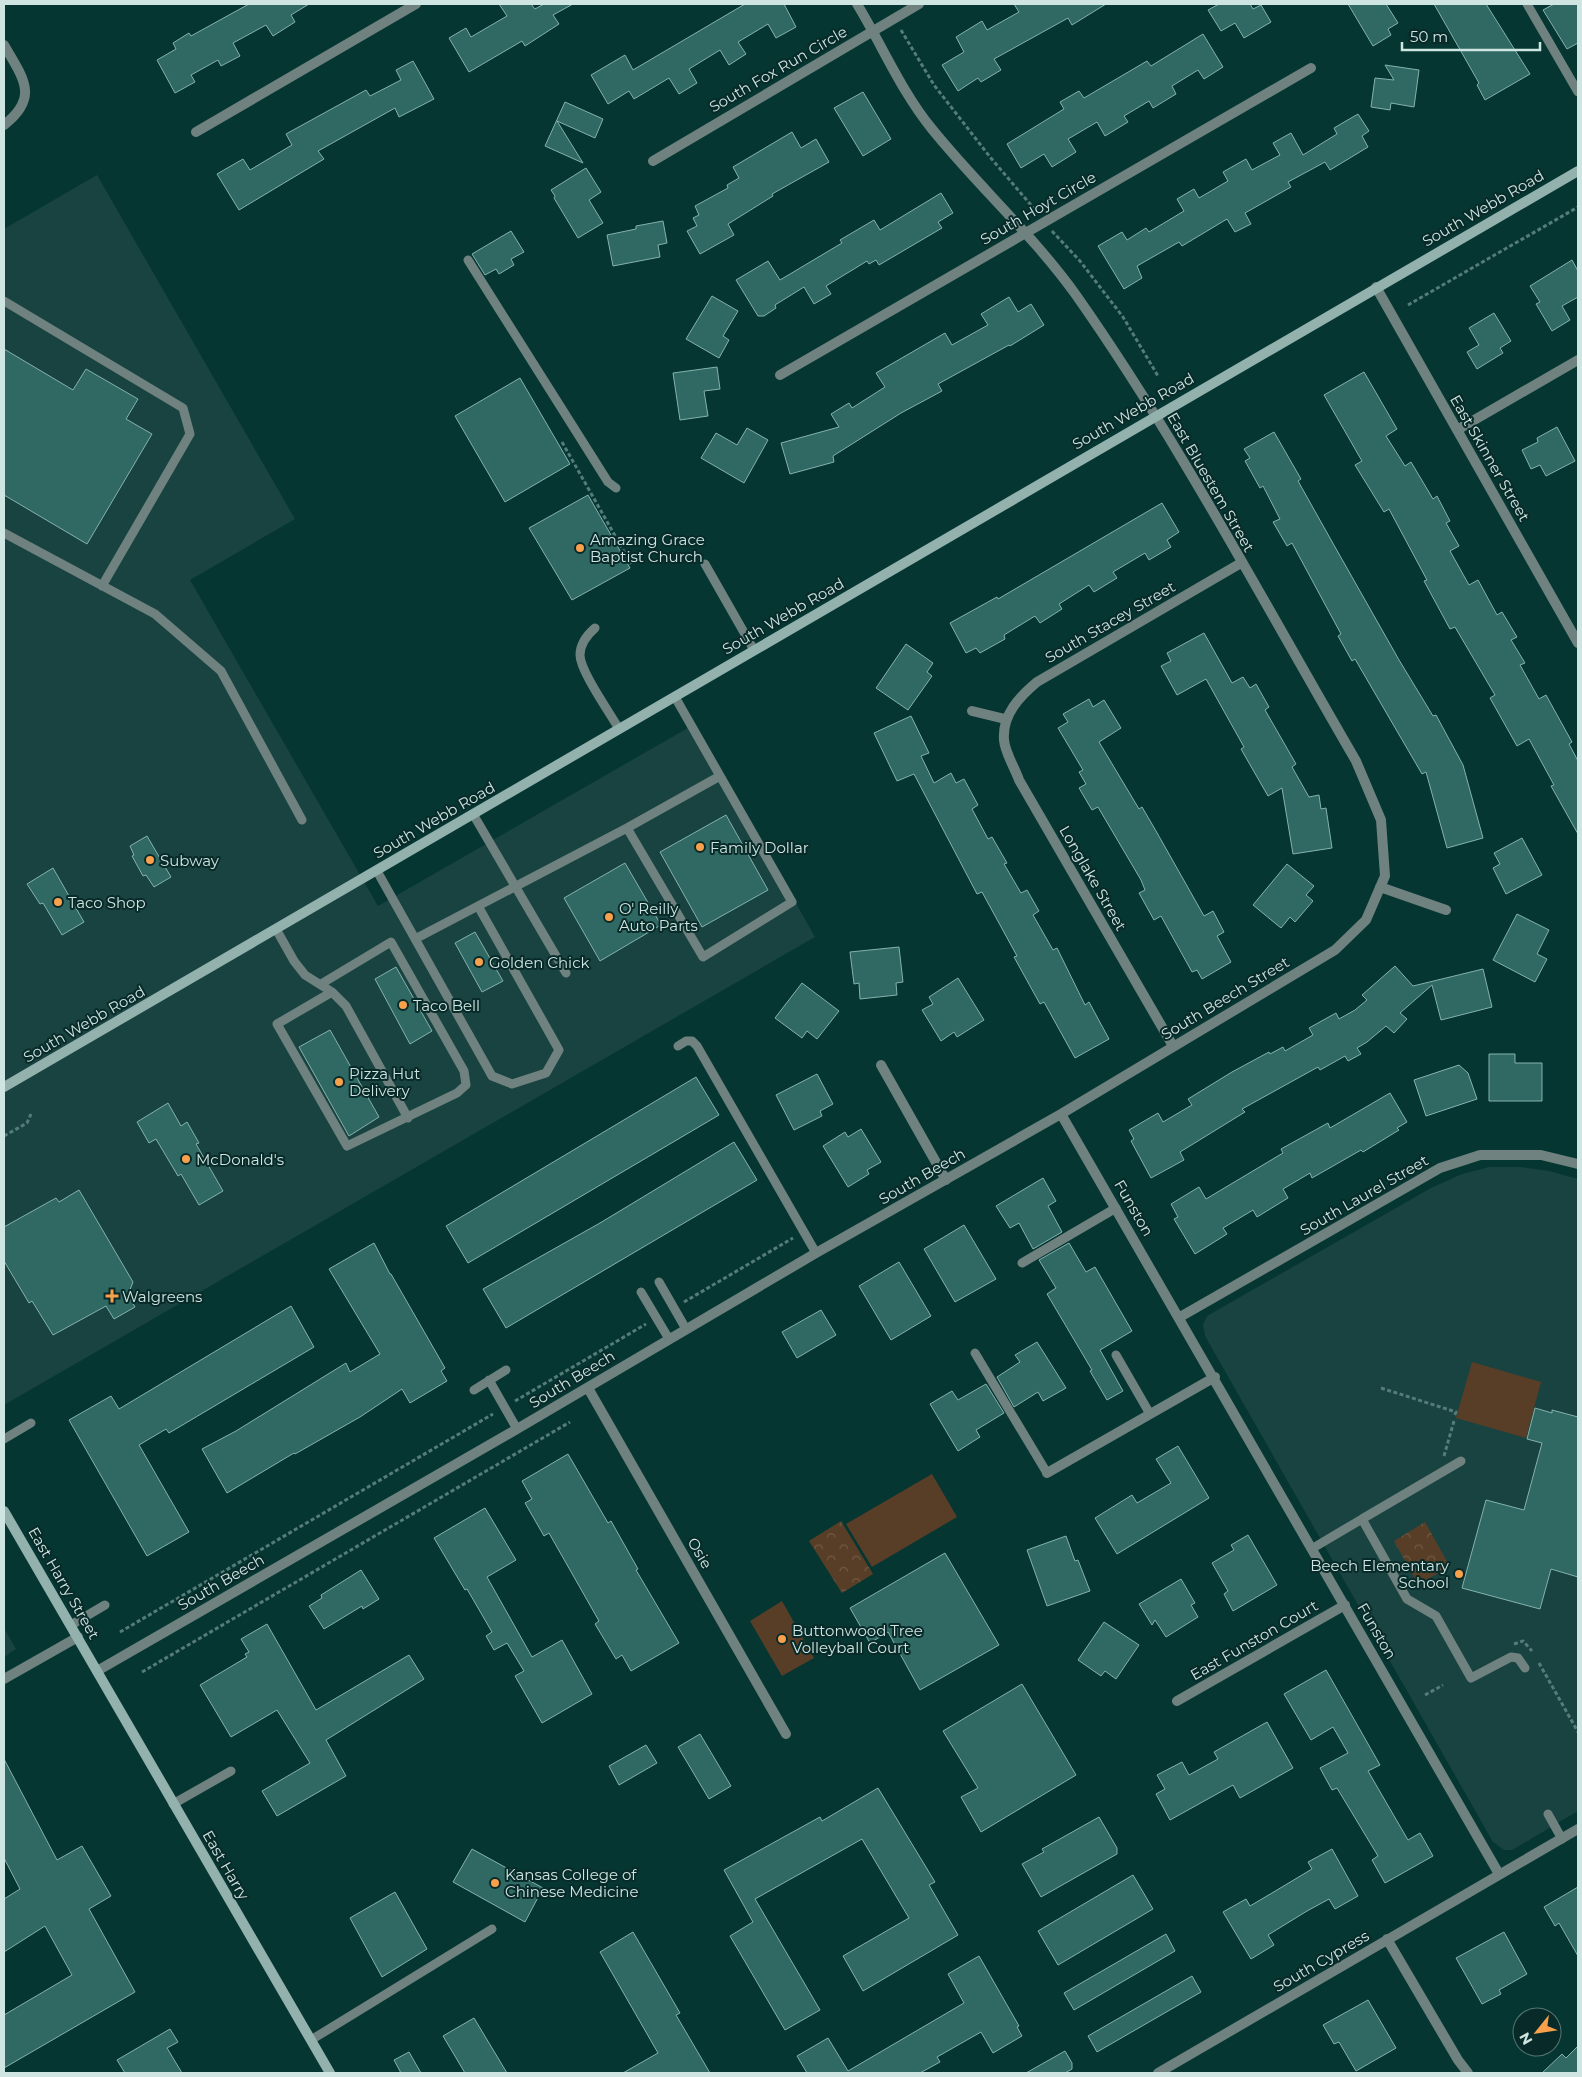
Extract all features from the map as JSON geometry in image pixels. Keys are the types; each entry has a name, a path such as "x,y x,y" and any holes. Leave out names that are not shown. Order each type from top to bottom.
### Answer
{"main road":[{"name":"South Webb Road","path":"4,1087 1578,171"},
{"name":"East Harry Street","path":"4,1511 97,1671"},
{"name":"East Harry","path":"97,1671 330,2073"}],"street":[{"path":"196,132 416,4"},
{"name":"East Bluestem Street","path":"857,4 910,99 932,130 1024,233 1075,294 1156,416 1356,761 1381,820 1385,876 1380,887"},
{"name":"South Fox Run Circle","path":"653,160 918,4"},
{"path":"4,45 21,75 26,95 20,112 4,125"},
{"name":"South Hoyt Circle","path":"780,375 1311,68"},
{"name":"East Skinner Street","path":"1376,287 1578,643"},
{"path":"1457,430 1578,360"},
{"name":"South Stacey Street","path":"1005,719 1020,695 1037,682 1242,564"},
{"path":"972,711 1005,719"},
{"name":"Longlake Street","path":"1005,719 1004,741 1019,780 1173,1046"},
{"path":"1380,887 1446,910"},
{"name":"South Beech Street","path":"1062,1114 1335,950 1366,920 1380,887"},
{"path":"881,1064 946,1180"},
{"name":"South Beech","path":"97,1671 588,1388 686,1328 1062,1114"},
{"name":"Funston","path":"1062,1114 1499,1874"},
{"name":"South Laurel Street","path":"1180,1317 1440,1168 1480,1155 1541,1155 1578,1164"},
{"path":"1048,1474 1214,1377"},
{"name":"Osie","path":"588,1388 786,1734"},
{"name":"East Funston Court","path":"1177,1701 1345,1606"},
{"path":"4,1679 78,1637"},
{"name":"South Cypress","path":"1158,2073 1578,1829"},
{"path":"1387,1939 1458,2060 1468,2073"}],"lane":[{"path":"1527,4 1578,92"},
{"path":"468,260 608,482 616,488"},
{"path":"4,301 183,408 190,434 102,586"},
{"path":"4,533 156,614 221,671 302,820"},
{"path":"705,564 754,650"},
{"path":"595,628 584,640 580,655 581,662 619,729"},
{"path":"627,828 703,957 792,902 675,697"},
{"path":"415,939 627,828 720,776"},
{"path":"473,814 566,973"},
{"path":"376,871 492,1076 512,1084 546,1073 559,1050 478,906"},
{"path":"276,929 294,962 305,975 332,992 346,1006 408,1118"},
{"path":"321,984 391,942 464,1071 466,1085 457,1093 348,1146 277,1024 332,992"},
{"path":"678,1046 686,1041 692,1041 697,1046 816,1253"},
{"path":"1022,1263 1116,1208"},
{"path":"659,1282 686,1328"},
{"path":"642,1292 669,1339"},
{"path":"976,1353 1048,1474"},
{"path":"1116,1355 1150,1414"},
{"path":"474,1390 506,1370"},
{"path":"489,1380 517,1429"},
{"path":"4,1439 31,1423"},
{"path":"1313,1548 1461,1461"},
{"path":"1362,1519 1406,1599 1436,1616 1471,1678 1511,1656 1518,1658 1525,1668"},
{"path":"70,1625 105,1605"},
{"path":"173,1804 231,1771"},
{"path":"1548,1814 1562,1838"},
{"path":"311,2040 492,1929"}],"path":[{"path":"894,19 934,85 990,157 1080,261 1123,317 1158,376"},
{"path":"1408,305 1578,207"},
{"path":"562,442 631,564"},
{"path":"4,1136 27,1123 31,1114"},
{"path":"674,1308 794,1238"},
{"path":"120,1632 657,1318"},
{"path":"1381,1388 1456,1412 1454,1417"},
{"path":"142,1672 570,1422"},
{"path":"1514,1644 1523,1642 1530,1649 1578,1732"},
{"path":"1425,1695 1442,1685"}],"shaded area":[{"path":"97,175 295,519 190,580 378,906 693,725 698,729 815,937 4,1405 4,229"},
{"name":"Beech Elementary School","path":"1489,1167 1520,1167 1549,1171 1578,1179 1578,1811 1512,1850 1504,1850 1493,1842 1205,1336 1203,1325 1207,1316 1431,1188 1462,1174"},
{"path":"4,1628 16,1649 4,1657"}],"green space":[{"path":"1472,1362 1541,1382 1526,1438 1456,1418"},
{"path":"932,1474 957,1517 872,1567 846,1524"},
{"path":"841,1521 873,1574 842,1593 809,1541"},
{"path":"1425,1522 1450,1567 1418,1584 1394,1541"},
{"name":"Buttonwood Tree Volleyball Court","path":"782,1601 814,1658 782,1676 750,1621"}],"building":[{"path":"249,4 309,4 291,15 295,22 273,36 266,25 233,43 240,56 221,66 218,60 191,75 195,82 175,93 157,60 176,49 173,43 189,33 191,36"},
{"path":"499,4 531,4 535,9 544,4 573,4 553,15 559,24 525,46 522,41 469,72 449,38 466,28 471,37 507,16"},
{"path":"745,4 784,4 796,27 776,38 768,24 738,42 746,54 729,65 720,50 689,69 697,83 679,94 669,78 634,99 629,91 608,104 591,75 625,55 633,70"},
{"path":"1014,4 1106,4 1072,25 1068,18 994,59 1001,70 981,82 978,78 958,91 942,65 964,52 956,37 982,21 987,30 1019,12"},
{"path":"1219,4 1250,4 1253,9 1261,5 1271,22 1244,38 1235,23 1221,31 1208,10"},
{"path":"1348,4 1386,4 1398,23 1388,29 1391,35 1373,46"},
{"path":"1434,4 1486,4 1530,74 1485,100 1477,85 1479,83"},
{"path":"1554,4 1578,4 1578,43 1567,49 1543,10"},
{"path":"1203,34 1223,67 1204,79 1198,70 1172,86 1176,94 1153,108 1149,101 1124,116 1128,122 1105,136 1097,122 1068,139 1076,152 1052,167 1044,154 1021,168 1007,144 1064,109 1060,102 1079,91 1084,98 1147,61 1151,66"},
{"path":"413,61 434,99 399,117 395,108 318,151 324,159 239,210 217,174 243,159 250,170 292,145 286,134 366,90 370,96 401,80 396,70"},
{"path":"1385,65 1419,70 1414,107 1391,103 1390,110 1371,107 1375,78 1394,80"},
{"path":"863,92 891,139 863,156 834,108"},
{"path":"565,102 603,119 595,138 557,121 583,163 545,146"},
{"path":"1358,114 1369,131 1362,136 1368,147 1330,170 1325,162 1288,182 1291,187 1245,213 1251,224 1235,232 1227,219 1182,246 1179,242 1137,266 1142,278 1124,289 1098,246 1122,232 1127,240 1146,228 1149,232 1184,211 1177,199 1194,189 1199,198 1228,181 1223,172 1246,159 1252,170 1280,155 1273,143 1291,133 1303,155 1337,134 1334,128"},
{"path":"792,132 801,148 816,139 829,162 772,194 773,196 728,224 734,235 700,254 687,231 697,226 693,218 699,215 695,206 728,188 727,185 739,178 733,167"},
{"path":"586,168 601,192 589,200 603,223 578,238 551,190"},
{"path":"941,193 953,213 938,222 942,228 879,265 876,260 869,264 867,261 826,286 831,294 814,304 804,287 775,305 776,308 764,316 758,316 736,280 768,261 780,280 842,243 840,240 874,220 880,230"},
{"path":"663,221 667,243 658,245 660,257 613,266 607,235 636,229 636,226"},
{"path":"511,231 524,252 511,259 514,265 499,274 496,269 485,275 472,254"},
{"path":"1572,260 1578,271 1578,297 1562,306 1570,320 1552,331 1536,304 1540,302 1530,286"},
{"path":"712,296 738,311 723,336 729,340 719,358 686,339"},
{"path":"1009,297 1018,312 1031,304 1044,325 1010,346 938,384 942,391 901,413 833,456 834,462 790,474 781,443 839,427 831,414 849,403 852,408 885,387 876,373 945,333 952,345 988,325 981,314"},
{"path":"1494,313 1511,341 1500,348 1503,353 1477,369 1467,352 1479,345 1469,328"},
{"path":"4,349 73,390 86,369 138,399 126,419 152,434 87,544 4,495"},
{"path":"717,367 720,389 704,391 708,416 680,420 673,373"},
{"path":"1364,372 1397,429 1386,436 1405,466 1411,462 1433,499 1437,496 1450,521 1446,523 1459,546 1450,551 1469,585 1478,580 1497,615 1502,612 1517,637 1511,640 1525,663 1520,665 1539,699 1546,695 1572,742 1569,744 1578,761 1578,834 1551,786 1554,785 1529,739 1517,746 1490,698 1495,695 1455,627 1450,629 1424,581 1427,580 1389,509 1384,512 1355,465 1362,461 1324,395"},
{"path":"520,378 570,464 505,502 455,416"},
{"path":"1557,427 1575,461 1546,476 1540,465 1531,469 1522,450 1538,442 1537,438"},
{"path":"747,428 768,440 744,483 701,458 716,433 737,445"},
{"path":"1274,432 1301,479 1298,481 1399,660 1433,716 1436,715 1463,765 1483,838 1447,848 1426,772 1422,774 1355,659 1352,661 1338,636 1341,634 1292,543 1287,546 1273,522 1280,519 1263,486 1260,488 1245,461 1250,458 1244,449"},
{"name":"Amazing Grace Baptist Church","path":"588,495 630,568 572,600 529,528"},
{"path":"1162,503 1179,532 1167,540 1171,547 1149,560 1145,553 1113,572 1117,578 1094,592 1089,585 1059,604 1062,609 1040,623 1035,616 1004,635 1005,639 980,653 976,648 966,653 950,623 997,597 998,599"},
{"path":"1204,633 1232,683 1243,677 1250,688 1256,684 1269,707 1265,710 1296,764 1292,767 1309,797 1319,795 1321,809 1326,808 1332,848 1293,854 1282,788 1268,796 1241,749 1244,747 1206,679 1177,695 1161,666 1171,661 1167,653"},
{"path":"906,644 933,663 927,672 932,676 908,710 876,688"},
{"path":"1089,699 1093,707 1104,700 1121,728 1099,742 1139,809 1142,807 1204,916 1213,911 1224,932 1217,936 1231,962 1202,979 1197,970 1192,972 1161,916 1154,920 1139,893 1145,890 1141,880 1098,807 1092,810 1079,788 1086,784 1079,772 1083,770 1058,728 1068,722 1063,714"},
{"path":"911,716 929,753 921,756 934,783 951,773 956,783 964,779 978,805 972,809 988,839 992,837 1007,863 1004,864 1021,893 1027,890 1039,911 1033,915 1053,950 1057,948 1085,1005 1089,1002 1109,1039 1075,1058 1044,1002 1040,1004 1014,957 1017,956 982,892 977,894 914,774 897,781 874,733"},
{"path":"726,815 768,890 702,927 660,852"},
{"path":"147,836 171,877 154,887 146,875 143,876 132,856 134,855 130,846"},
{"path":"1522,838 1542,875 1506,894 1493,868 1500,864 1494,853"},
{"path":"625,863 661,925 600,961 564,898"},
{"path":"1287,864 1314,886 1306,895 1313,901 1295,922 1290,917 1281,928 1253,905"},
{"path":"53,868 84,922 62,935 43,903 40,904 27,884"},
{"path":"1517,914 1549,930 1537,954 1547,959 1535,982 1493,960"},
{"name":"Golden Chick","path":"475,932 503,981 482,992 455,943"},
{"path":"899,947 903,982 896,983 897,995 860,999 859,983 854,984 850,952"},
{"path":"1395,966 1413,986 1483,969 1492,1007 1441,1020 1432,985 1400,1013 1407,1019 1394,1033 1386,1026 1357,1048 1361,1054 1348,1061 1345,1056 1320,1070 1318,1067 1242,1109 1245,1112 1180,1152 1184,1160 1151,1178 1131,1141 1134,1139 1129,1130 1158,1113 1163,1122 1192,1105 1188,1099 1232,1072 1269,1052 1270,1054 1283,1047 1285,1051 1313,1035 1309,1028 1336,1013 1339,1019 1355,1010 1367,1000 1362,995"},
{"name":"Taco Bell","path":"396,967 432,1031 410,1044 375,979"},
{"path":"958,978 984,1020 957,1037 954,1032 941,1041 922,1010 933,1004 929,997"},
{"path":"802,983 839,1011 817,1039 807,1031 802,1038 775,1018"},
{"name":"Pizza Hut Delivery","path":"330,1030 379,1117 349,1136 299,1047"},
{"path":"1489,1054 1515,1054 1515,1063 1542,1063 1542,1101 1489,1101"},
{"path":"1459,1065 1468,1073 1477,1099 1426,1116 1414,1080"},
{"path":"817,1074 833,1104 820,1111 822,1116 794,1130 776,1095"},
{"path":"696,1077 719,1115 468,1263 446,1226"},
{"path":"1390,1093 1407,1122 1397,1128 1399,1130 1363,1152 1361,1150 1312,1178 1310,1173 1283,1189 1288,1198 1257,1217 1253,1210 1223,1228 1227,1234 1195,1254 1174,1219 1178,1217 1171,1204 1199,1187 1206,1199 1283,1153 1281,1149 1328,1123 1330,1128"},
{"name":"McDonald's","path":"168,1103 181,1126 187,1122 199,1143 196,1144 223,1191 199,1205 181,1174 178,1176 156,1139 149,1143 137,1122"},
{"path":"861,1129 881,1162 867,1170 869,1174 848,1187 823,1146 845,1132 848,1137"},
{"path":"734,1142 757,1180 506,1328 483,1289 600,1223"},
{"path":"1043,1178 1056,1201 1048,1206 1062,1232 1033,1249 1019,1223 1010,1228 996,1206"},
{"name":"Walgreens","path":"79,1190 133,1282 128,1295 135,1307 114,1319 106,1306 53,1335 32,1301 29,1303 4,1261 4,1227 56,1198 59,1202"},
{"path":"964,1225 996,1279 955,1302 924,1249"},
{"path":"374,1243 445,1368 441,1371 447,1381 410,1403 402,1389 360,1417 227,1493 202,1449 236,1431 346,1363 350,1372 380,1354 329,1269"},
{"path":"1069,1243 1086,1272 1095,1267 1132,1331 1100,1350 1123,1391 1107,1400 1090,1371 1092,1370 1047,1294 1056,1288 1039,1260"},
{"path":"899,1262 931,1316 891,1340 859,1286"},
{"path":"291,1306 314,1347 169,1433 166,1429 139,1445 189,1532 147,1556 69,1420 111,1396 119,1409"},
{"path":"821,1310 836,1335 797,1358 782,1332"},
{"path":"1037,1342 1066,1388 1043,1401 1038,1392 1014,1407 997,1377 1020,1362 1015,1355"},
{"path":"986,1384 1004,1413 976,1430 980,1437 958,1451 930,1404 952,1391 958,1400"},
{"name":"Beech Elementary School","path":"1535,1408 1552,1413 1552,1410 1578,1417 1578,1577 1551,1569 1540,1609 1462,1588 1486,1500 1524,1510 1542,1443 1527,1439"},
{"path":"1178,1446 1209,1498 1117,1554 1095,1518 1132,1495 1137,1503 1171,1483 1156,1459"},
{"path":"568,1454 608,1523 611,1521 638,1569 636,1570 679,1643 631,1671 622,1655 616,1659 595,1624 599,1621 549,1533 544,1536 525,1503 532,1499 522,1481"},
{"path":"485,1508 516,1560 487,1577 532,1657 562,1640 592,1694 542,1723 515,1676 524,1671 507,1643 494,1650 486,1636 492,1632 434,1538"},
{"path":"1248,1535 1277,1585 1233,1611 1224,1594 1228,1591 1212,1563 1234,1550 1231,1545"},
{"path":"1066,1536 1075,1561 1078,1560 1090,1591 1047,1606 1027,1550"},
{"path":"945,1553 999,1645 920,1690 888,1632 870,1643 850,1608"},
{"path":"361,1570 379,1599 363,1609 362,1606 324,1629 309,1606 322,1598 321,1595"},
{"path":"1181,1579 1195,1603 1191,1605 1198,1617 1166,1637 1155,1620 1152,1625 1139,1604"},
{"path":"1104,1622 1139,1645 1116,1679 1105,1671 1101,1676 1078,1660"},
{"path":"267,1624 316,1710 409,1655 424,1679 326,1740 346,1776 277,1816 262,1791 310,1763 277,1710 231,1737 200,1685 247,1657 245,1654 249,1652 241,1639"},
{"path":"1326,1670 1380,1765 1368,1771 1408,1840 1420,1833 1433,1856 1385,1883 1372,1860 1378,1856 1337,1788 1332,1790 1320,1768 1348,1753 1333,1727 1311,1740 1284,1694"},
{"path":"1022,1684 1076,1775 981,1832 961,1797 978,1788 943,1731"},
{"path":"1267,1722 1293,1768 1240,1798 1233,1785 1170,1820 1156,1794 1165,1789 1157,1775 1182,1762 1189,1775 1218,1759 1214,1752"},
{"path":"700,1734 731,1786 709,1799 678,1747"},
{"path":"646,1745 657,1763 619,1785 609,1766"},
{"path":"4,1759 57,1860 82,1846 111,1896 89,1909 135,1992 4,2068 4,2015 72,1975 45,1926 4,1952 4,1899 20,1889 4,1858"},
{"path":"878,1788 935,1882 929,1885 958,1935 863,1991 843,1956 909,1918 862,1839 755,1899 820,2010 785,2030 730,1936 753,1922 724,1870 820,1817 822,1821"},
{"path":"1099,1817 1117,1848 1117,1854 1041,1897 1022,1864 1044,1852 1042,1849"},
{"path":"472,1849 543,1888 525,1922 453,1882"},
{"path":"1332,1849 1358,1896 1335,1909 1329,1899 1307,1911 1268,1935 1274,1945 1251,1959 1223,1912 1246,1899 1250,1906 1312,1869 1308,1862"},
{"path":"1133,1875 1153,1909 1058,1965 1038,1931"},
{"path":"1578,1887 1578,1956 1559,1923 1555,1926 1544,1907"},
{"path":"395,1892 427,1949 382,1977 350,1918"},
{"path":"633,1932 680,2013 676,2015 710,2073 623,2073 658,2053 600,1952"},
{"path":"1504,1932 1527,1974 1499,1990 1501,1994 1482,2004 1456,1958"},
{"path":"1166,1934 1175,1951 1074,2010 1064,1993"},
{"path":"979,1956 1019,2026 1017,2027 1022,2036 993,2053 981,2032 937,2057 940,2062 920,2073 807,2073 797,2056 828,2038 848,2071 964,2003 948,1974"},
{"path":"1192,1976 1201,1992 1097,2052 1088,2036"},
{"path":"1368,2000 1396,2048 1356,2071 1339,2042 1334,2044 1323,2025"},
{"path":"474,2018 507,2073 465,2073 443,2036"},
{"path":"170,2029 178,2042 167,2048 182,2073 125,2073 117,2060"},
{"path":"1578,2046 1578,2073 1542,2073 1559,2057 1562,2057 1562,2054 1566,2058"},
{"path":"1065,2051 1072,2063 1072,2069 1065,2073 1026,2073"},
{"path":"409,2052 421,2073 401,2073 394,2060"}],"place":[{"name":"Amazing Grace Baptist Church","path":"580,548"},
{"name":"Family Dollar","path":"700,847"},
{"name":"Subway","path":"150,860"},
{"name":"Taco Shop","path":"58,902"},
{"name":"O' Reilly Auto Parts","path":"609,917"},
{"name":"Golden Chick","path":"479,962"},
{"name":"Taco Bell","path":"403,1005"},
{"name":"Pizza Hut Delivery","path":"339,1082"},
{"name":"McDonald's","path":"186,1159"},
{"name":"Walgreens","path":"112,1296"},
{"name":"Beech Elementary School","path":"1459,1574"},
{"name":"Buttonwood Tree Volleyball Court","path":"782,1639"},
{"name":"Kansas College of Chinese Medicine","path":"495,1883"}]}
